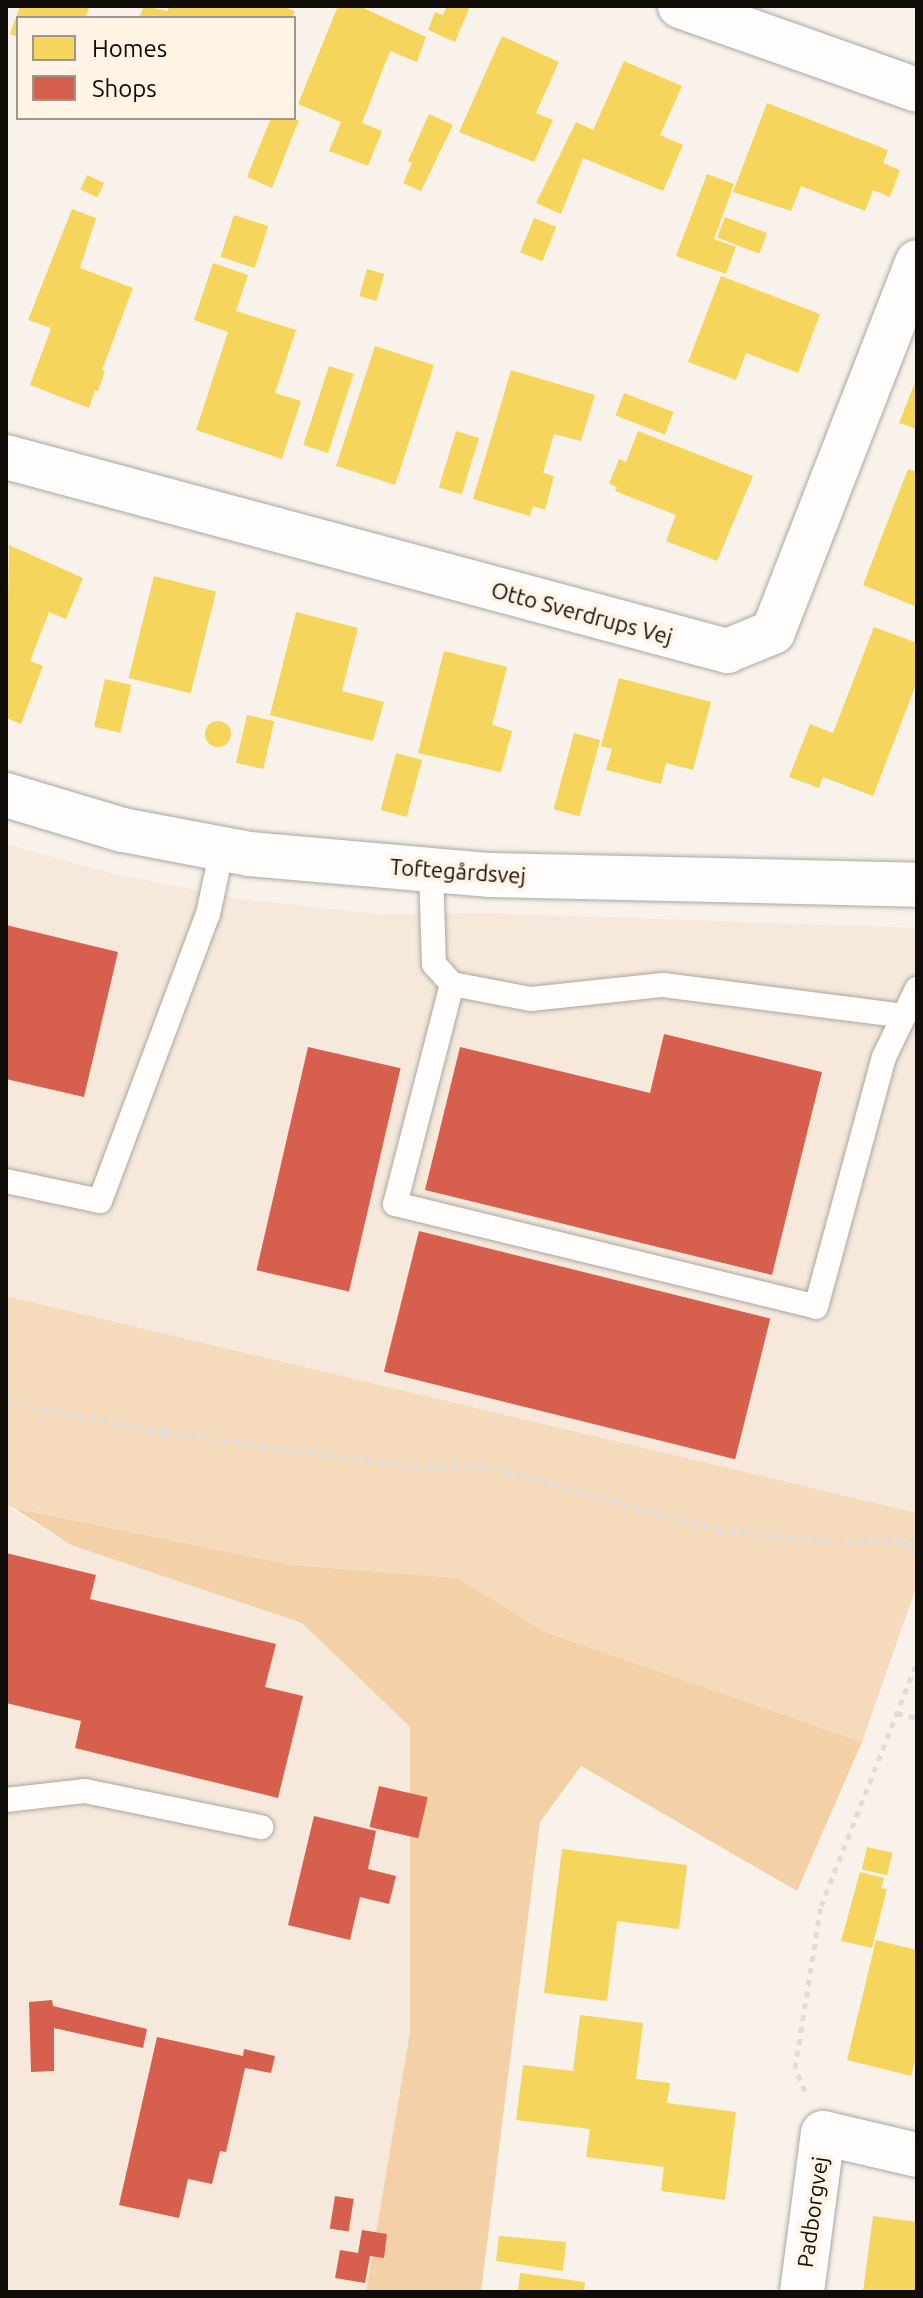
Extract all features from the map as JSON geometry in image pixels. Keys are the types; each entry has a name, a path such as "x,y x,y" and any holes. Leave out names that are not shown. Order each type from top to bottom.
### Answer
{"street":[{"path":"680,6 917,90"},
{"name":"Otto Sverdrups Vej","path":"6,457 727,651 773,632 917,262"},
{"name":"Toftegårdsvej","path":"6,795 123,830 222,849 431,870 490,875 917,885"},
{"name":"Padborgvej","path":"802,2292 823,2133 917,2155"}],"lane":[{"path":"6,1181 100,1201 208,914 222,849"},
{"path":"431,870 434,964 452,984 531,999 663,985 904,1016"},
{"path":"452,984 395,1204 816,1307 884,1057 917,989"},
{"path":"6,1800 85,1791 261,1827"}],"path":[{"path":"6,1402 164,1432 415,1467 483,1465 718,1530 824,1541 917,1540"},
{"path":"902,1542 917,1553"},
{"path":"823,2133 795,2068 821,1906 917,1662"},
{"path":"897,1713 917,1718"}],"shaded area":[{"path":"6,844 110,873 241,899 379,914 486,913 917,928 917,1513 6,1296"},
{"path":"6,1296 917,1513 917,1585 862,1742 545,1632 458,1578 292,1565 6,1506"},
{"path":"6,1506 71,1545 302,1623 410,1727 410,2032 366,2292 6,2292"},
{"path":"14,1508 292,1565 458,1578 545,1632 862,1742 797,1891 581,1766 540,1822 481,2292 366,2292 410,2032 410,1727 302,1623 71,1545"}],"building: Homes":[{"path":"20,6 90,6 86,16 16,16"},
{"path":"144,6 168,11 169,6 282,6 295,11 293,16 140,16"},
{"path":"338,6 359,6 426,37 417,62 390,51 362,123 382,131 368,166 329,151 341,122 298,104"},
{"path":"447,6 470,6 455,42 428,30 435,12 443,15"},
{"path":"16,17 16,36 10,34"},
{"path":"502,36 559,62 536,113 553,120 534,162 459,132"},
{"path":"624,61 682,86 660,135 683,145 663,191 583,158 561,214 536,203 576,122 593,130"},
{"path":"767,103 888,150 883,163 900,170 890,197 873,190 865,211 801,186 791,211 733,192"},
{"path":"429,114 453,125 421,191 403,183 412,163 408,161"},
{"path":"270,120 299,120 272,188 247,177"},
{"path":"707,174 734,184 714,239 736,247 726,274 676,256"},
{"path":"87,175 104,183 97,198 80,190"},
{"path":"72,209 96,218 80,268 133,288 102,370 105,371 98,391 95,390 89,408 30,385 51,328 28,320"},
{"path":"234,215 268,226 255,268 220,257"},
{"path":"725,217 767,233 759,254 717,238"},
{"path":"534,218 556,227 542,261 520,252"},
{"path":"213,263 248,275 236,311 296,330 275,393 301,401 282,459 196,430 228,332 194,320"},
{"path":"367,269 384,274 377,301 359,296"},
{"path":"721,276 820,314 798,373 746,353 736,380 688,362"},
{"path":"375,346 434,365 395,485 336,466"},
{"path":"329,366 354,374 328,453 303,445"},
{"path":"511,370 595,395 581,441 554,434 543,473 554,476 545,510 533,506 530,516 473,499"},
{"path":"914,385 917,386 917,429 899,423"},
{"path":"624,393 673,412 665,434 615,415"},
{"path":"456,431 479,438 462,494 439,487"},
{"path":"638,431 753,476 717,561 666,541 676,515 615,491 617,487 609,484 619,459 626,462"},
{"path":"908,469 917,472 917,607 863,585"},
{"path":"9,545 83,578 66,619 49,612 30,661 43,666 21,724 6,718"},
{"path":"154,576 216,591 191,693 129,678"},
{"path":"296,612 358,628 342,691 384,702 373,741 270,715"},
{"path":"874,627 917,643 917,682 873,796 823,777 819,788 789,777 810,724 833,733"},
{"path":"444,651 507,667 492,725 512,731 501,772 418,753"},
{"path":"619,678 711,702 693,770 666,763 661,784 606,770 612,749 601,746"},
{"path":"105,679 131,685 120,733 94,727"},
{"path":"247,715 274,721 263,769 236,763"},
{"path":"218,721 228,724 231,734 228,744 218,747 208,744 205,734 208,724"},
{"path":"574,733 600,740 580,816 554,809"},
{"path":"396,753 422,760 407,817 381,810"},
{"path":"867,1847 892,1853 887,1875 862,1869"},
{"path":"562,1849 687,1865 679,1929 617,1921 607,2001 544,1993"},
{"path":"860,1872 884,1878 881,1888 887,1889 872,1948 841,1941"},
{"path":"876,1940 917,1950 917,2054 911,2076 847,2060"},
{"path":"580,2015 643,2023 636,2079 670,2083 667,2103 736,2112 725,2200 661,2191 664,2167 586,2157 590,2129 516,2120 523,2065 573,2071"},
{"path":"873,2216 917,2222 917,2292 863,2292"},
{"path":"499,2236 566,2242 563,2271 496,2261"},
{"path":"520,2273 585,2282 584,2292 518,2292"}],"building: Shops":[{"path":"6,925 118,952 84,1097 6,1079"},
{"path":"664,1034 822,1072 772,1275 425,1190 460,1047 650,1093"},
{"path":"308,1047 401,1068 349,1292 256,1270"},
{"path":"419,1231 770,1319 735,1459 384,1372"},
{"path":"6,1553 96,1575 90,1599 276,1644 265,1687 303,1696 278,1798 75,1748 81,1721 6,1703"},
{"path":"379,1786 428,1797 418,1838 370,1827"},
{"path":"314,1816 376,1831 368,1869 396,1876 389,1904 360,1897 350,1940 288,1925"},
{"path":"52,2000 53,2006 147,2029 143,2048 54,2028 54,2071 31,2072 29,2002"},
{"path":"157,2037 243,2056 244,2049 275,2056 271,2073 245,2068 226,2152 220,2151 212,2184 188,2179 179,2218 119,2205"},
{"path":"335,2196 354,2199 349,2232 330,2229"},
{"path":"362,2230 387,2234 384,2258 370,2256 365,2283 335,2278 340,2250 358,2253"}]}
